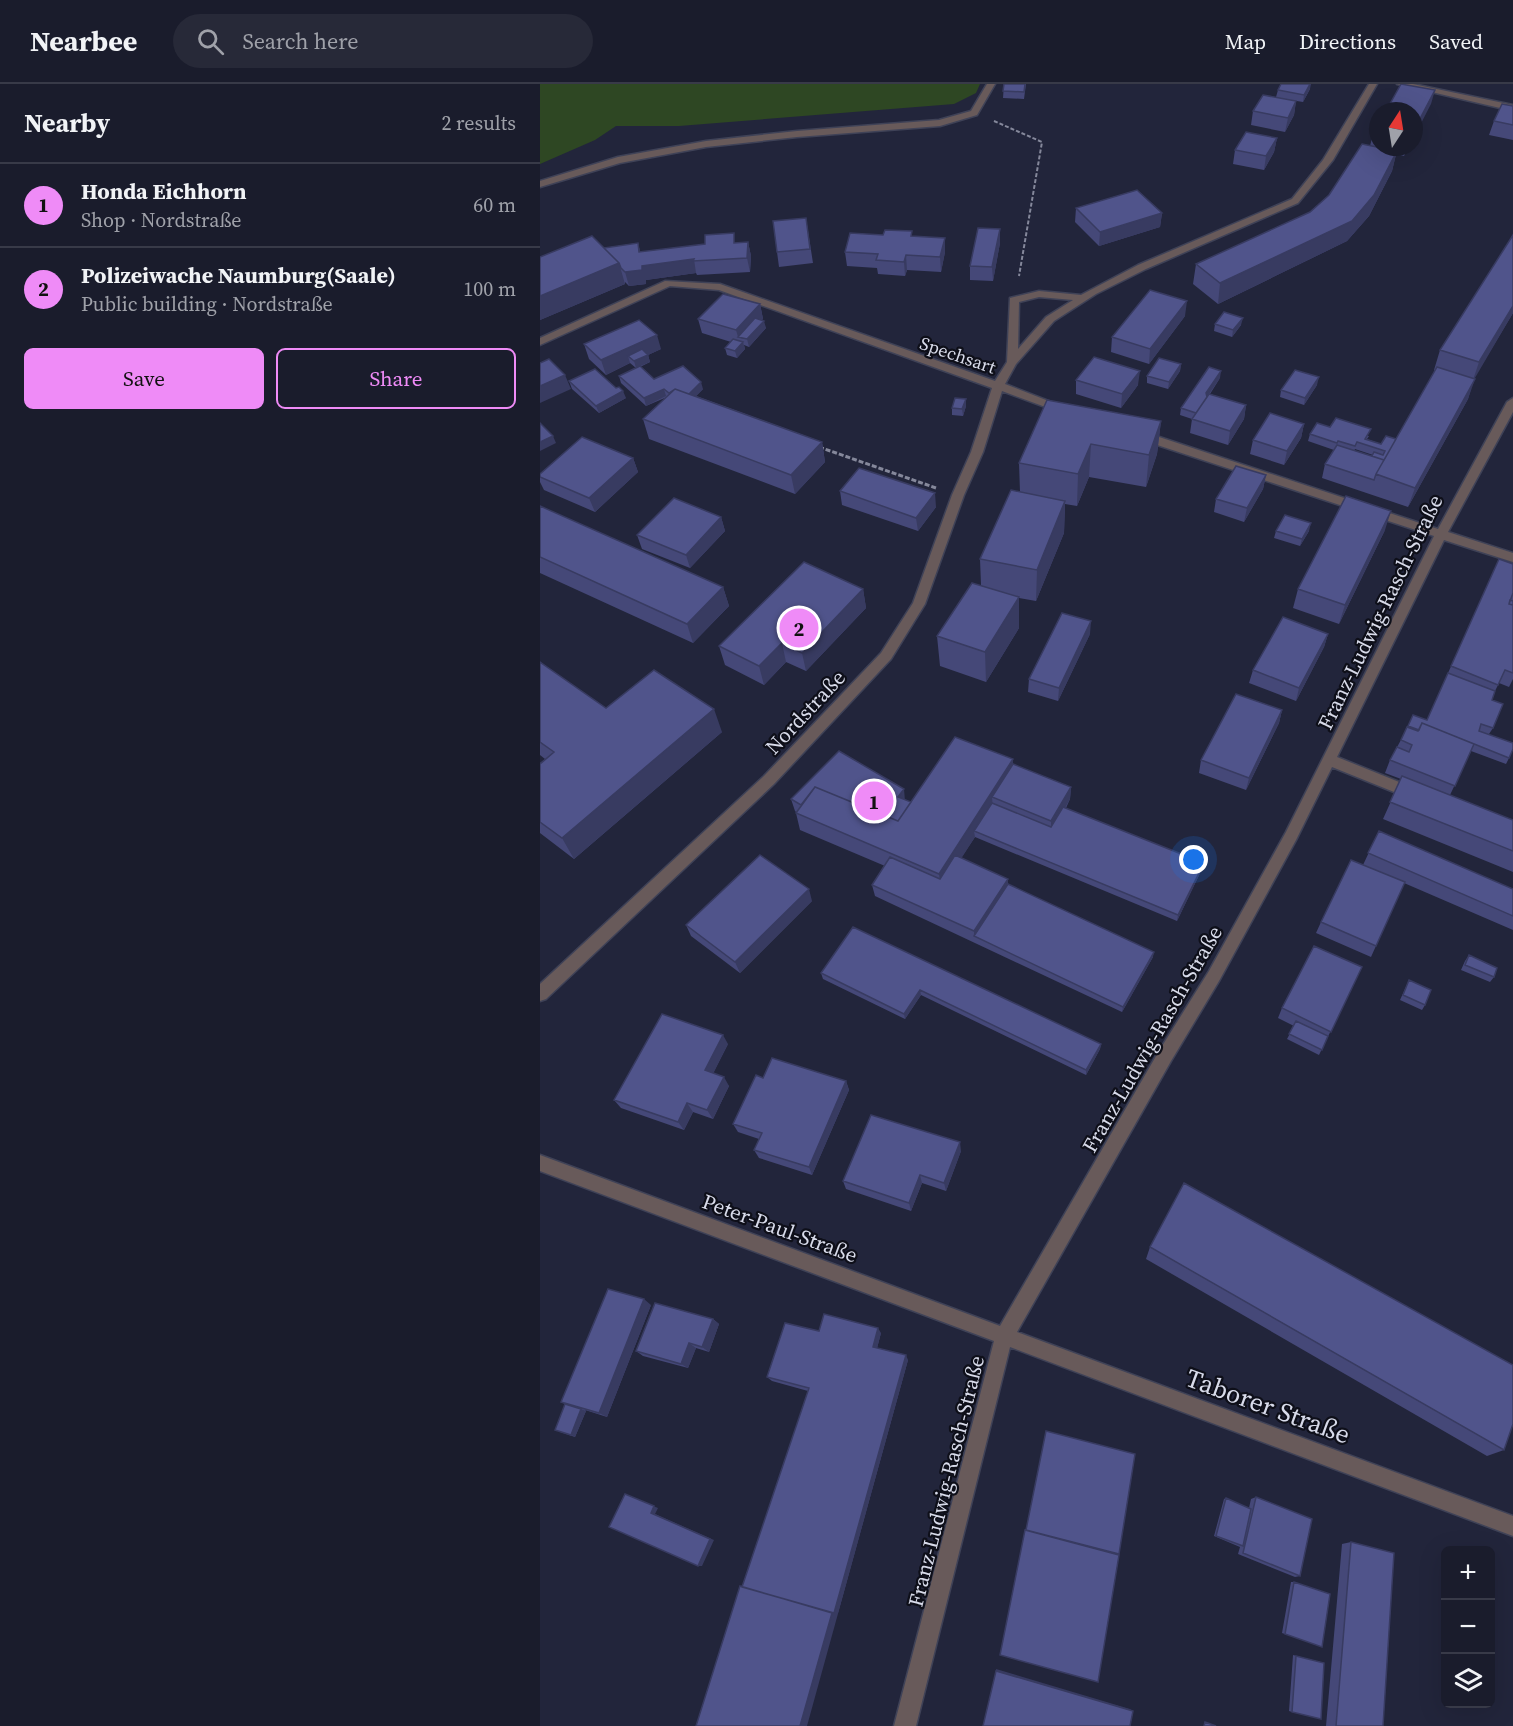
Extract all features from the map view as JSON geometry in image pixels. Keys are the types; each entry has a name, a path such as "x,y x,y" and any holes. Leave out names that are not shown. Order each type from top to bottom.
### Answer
{"street":[{"path":"540,184 618,160 706,144 940,123 974,112 991,84"},
{"name":"Spechsart","path":"540,342 669,283 720,287 997,388 1012,362 1050,319 1082,298 1142,267 1295,201 1310,186 1373,84"},
{"path":"1401,84 1513,108"},
{"path":"1012,362 1014,300 1030,293 1082,298"},
{"path":"997,388 1076,414"},
{"name":"Nordstraße","path":"540,994 769,780 886,656 919,604 958,495 977,452 997,388"},
{"name":"Franz-Ludwig-Rasch-Straße","path":"905,1726 1004,1336 1165,1056 1214,976 1286,846 1441,534 1513,402"},
{"path":"1133,432 1513,558"},
{"path":"1330,760 1427,799"},
{"name":"Peter-Paul-Straße","path":"540,1162 1004,1336"},
{"name":"Taborer Straße","path":"1004,1336 1513,1526"}],"path":[{"path":"974,112 1042,142 1014,300"},
{"path":"814,446 958,495"}],"green space":[{"path":"540,84 980,84 976,93 954,104 679,126 616,126 595,140 540,164"}],"building":[{"path":"1004,84 1025,84 1024,92 1003,91"},
{"path":"1281,84 1310,84 1304,95 1278,90"},
{"path":"1401,84 1435,90 1423,113 1423,102 1391,102"},
{"path":"1263,95 1296,101 1288,118 1253,111"},
{"path":"1502,104 1513,106 1513,125 1494,121"},
{"path":"1246,132 1277,138 1266,156 1235,150"},
{"path":"1362,144 1369,145 1369,156 1394,156 1374,195 1352,221 1220,283 1196,264 1310,212 1329,195"},
{"path":"1137,190 1162,213 1100,232 1076,208"},
{"path":"806,218 810,249 777,252 773,221"},
{"path":"978,228 1000,229 992,267 970,266"},
{"path":"885,230 912,231 911,236 945,238 940,257 906,255 904,262 876,260 878,254 845,252 850,233 883,235"},
{"path":"734,233 734,243 748,242 747,258 693,261 694,259 642,266 642,270 625,272 604,248 638,243 639,252 705,244 705,235"},
{"path":"1513,235 1513,306 1479,362 1440,350"},
{"path":"592,236 619,263 540,296 540,257"},
{"path":"1150,290 1187,301 1150,349 1112,337"},
{"path":"723,294 760,304 736,330 698,319"},
{"path":"1224,312 1243,318 1233,330 1215,324"},
{"path":"755,318 764,321 747,339 738,337"},
{"path":"639,320 657,335 601,360 584,344"},
{"path":"733,339 743,342 735,351 725,348"},
{"path":"642,349 648,355 634,361 628,356"},
{"path":"1094,357 1140,371 1122,394 1076,380"},
{"path":"1159,358 1181,364 1169,382 1147,376"},
{"path":"549,359 565,375 540,386 540,363"},
{"path":"640,366 654,379 683,366 701,382 689,394 675,389 669,393 664,389 644,398 619,376"},
{"path":"1209,367 1221,371 1206,393 1207,397 1196,413 1181,408"},
{"path":"1437,367 1475,379 1415,488 1376,474"},
{"path":"595,369 616,388 619,387 623,391 596,406 569,381"},
{"path":"1295,370 1319,377 1305,398 1281,390"},
{"path":"675,389 822,442 791,475 643,419"},
{"path":"1209,394 1246,405 1230,431 1192,419"},
{"path":"955,398 966,399 962,409 952,408"},
{"path":"1047,400 1161,421 1149,455 1091,444 1078,474 1019,463"},
{"path":"1270,413 1304,424 1287,451 1253,440"},
{"path":"1336,418 1371,429 1365,439 1381,444 1386,436 1396,439 1384,460 1372,456 1374,452 1383,455 1385,451 1357,442 1355,446 1338,441 1337,443 1310,434 1317,423 1330,427"},
{"path":"540,423 553,436 540,442"},
{"path":"582,437 633,458 589,498 540,477 540,474"},
{"path":"1337,445 1384,460 1374,480 1325,464"},
{"path":"1236,466 1266,475 1247,508 1216,499"},
{"path":"859,468 935,493 916,518 840,491"},
{"path":"1011,490 1065,501 1037,570 980,559"},
{"path":"1346,496 1391,511 1345,605 1298,589"},
{"path":"674,498 721,517 686,555 637,535"},
{"path":"540,506 723,587 687,624 540,557"},
{"path":"1285,515 1311,523 1302,539 1276,531"},
{"path":"1499,559 1513,564 1513,593 1509,604 1513,605 1513,673 1505,670 1498,685 1451,666"},
{"path":"804,562 863,589 802,653 782,643 759,666 719,646"},
{"path":"972,583 1019,597 985,652 937,636"},
{"path":"1062,613 1091,621 1059,688 1029,679"},
{"path":"1283,617 1328,634 1299,688 1253,670"},
{"path":"540,662 606,708 654,670 714,709 562,838 540,822 540,764 554,752 540,742"},
{"path":"1448,673 1495,691 1492,700 1503,704 1493,728 1481,724 1479,731 1513,743 1509,758 1422,723 1419,730 1408,726 1413,715 1427,720"},
{"path":"1236,694 1282,710 1249,778 1201,760"},
{"path":"1422,723 1474,744 1455,786 1390,760 1397,747 1409,752 1412,745 1401,740 1407,727 1418,731"},
{"path":"955,737 1013,759 939,874 796,813 815,787 898,821"},
{"path":"839,751 904,789 898,797 911,802 898,821 815,787 801,805 791,799"},
{"path":"1013,764 1071,787 1051,821 992,797"},
{"path":"1402,776 1513,820 1513,851 1390,802"},
{"path":"992,803 1051,827 1063,807 1204,863 1178,915 974,831"},
{"path":"1379,831 1513,889 1513,916 1368,853"},
{"path":"760,855 809,889 735,962 686,925"},
{"path":"955,855 1008,879 974,931 872,885 890,857 940,879"},
{"path":"1351,860 1405,882 1376,946 1321,922"},
{"path":"1008,884 1154,952 1123,1007 974,936"},
{"path":"853,927 1101,1044 1086,1070 920,990 904,1014 821,973"},
{"path":"1314,946 1362,967 1331,1032 1282,1008"},
{"path":"1469,955 1497,968 1494,977 1465,965"},
{"path":"1409,980 1431,990 1425,1005 1403,995"},
{"path":"662,1014 723,1035 705,1070 724,1077 707,1110 687,1103 678,1122 614,1100"},
{"path":"1296,1021 1328,1036 1322,1050 1289,1034"},
{"path":"772,1058 846,1081 809,1167 754,1150 762,1133 733,1124 756,1075 763,1078"},
{"path":"871,1115 960,1142 944,1183 920,1175 909,1203 843,1181"},
{"path":"1184,1183 1513,1365 1513,1424 1504,1450 1150,1247"},
{"path":"608,1289 644,1299 599,1413 561,1402"},
{"path":"655,1303 713,1319 702,1347 689,1343 681,1364 636,1351"},
{"path":"824,1314 878,1328 873,1347 906,1355 834,1613 742,1587 809,1388 767,1377 785,1323 819,1331"},
{"path":"565,1404 581,1409 571,1435 555,1430"},
{"path":"1046,1431 1135,1454 1119,1554 1026,1530"},
{"path":"625,1494 654,1506 651,1513 710,1539 698,1566 609,1527"},
{"path":"1256,1497 1312,1519 1300,1576 1243,1553"},
{"path":"1226,1498 1251,1509 1243,1546 1216,1536"},
{"path":"1025,1530 1119,1555 1098,1682 1000,1655"},
{"path":"1351,1542 1394,1553 1383,1726 1336,1726"},
{"path":"1294,1582 1330,1594 1322,1647 1285,1634"},
{"path":"740,1586 832,1613 800,1726 696,1726"},
{"path":"1296,1656 1324,1663 1321,1719 1292,1712"},
{"path":"996,1671 1133,1711 1130,1726 983,1726"},
{"path":"1205,1722 1216,1726 1204,1726"}],"place":[{"name":"Polizeiwache Naumburg(Saale)","path":"799,628"},
{"name":"Honda Eichhorn","path":"874,801"}]}
